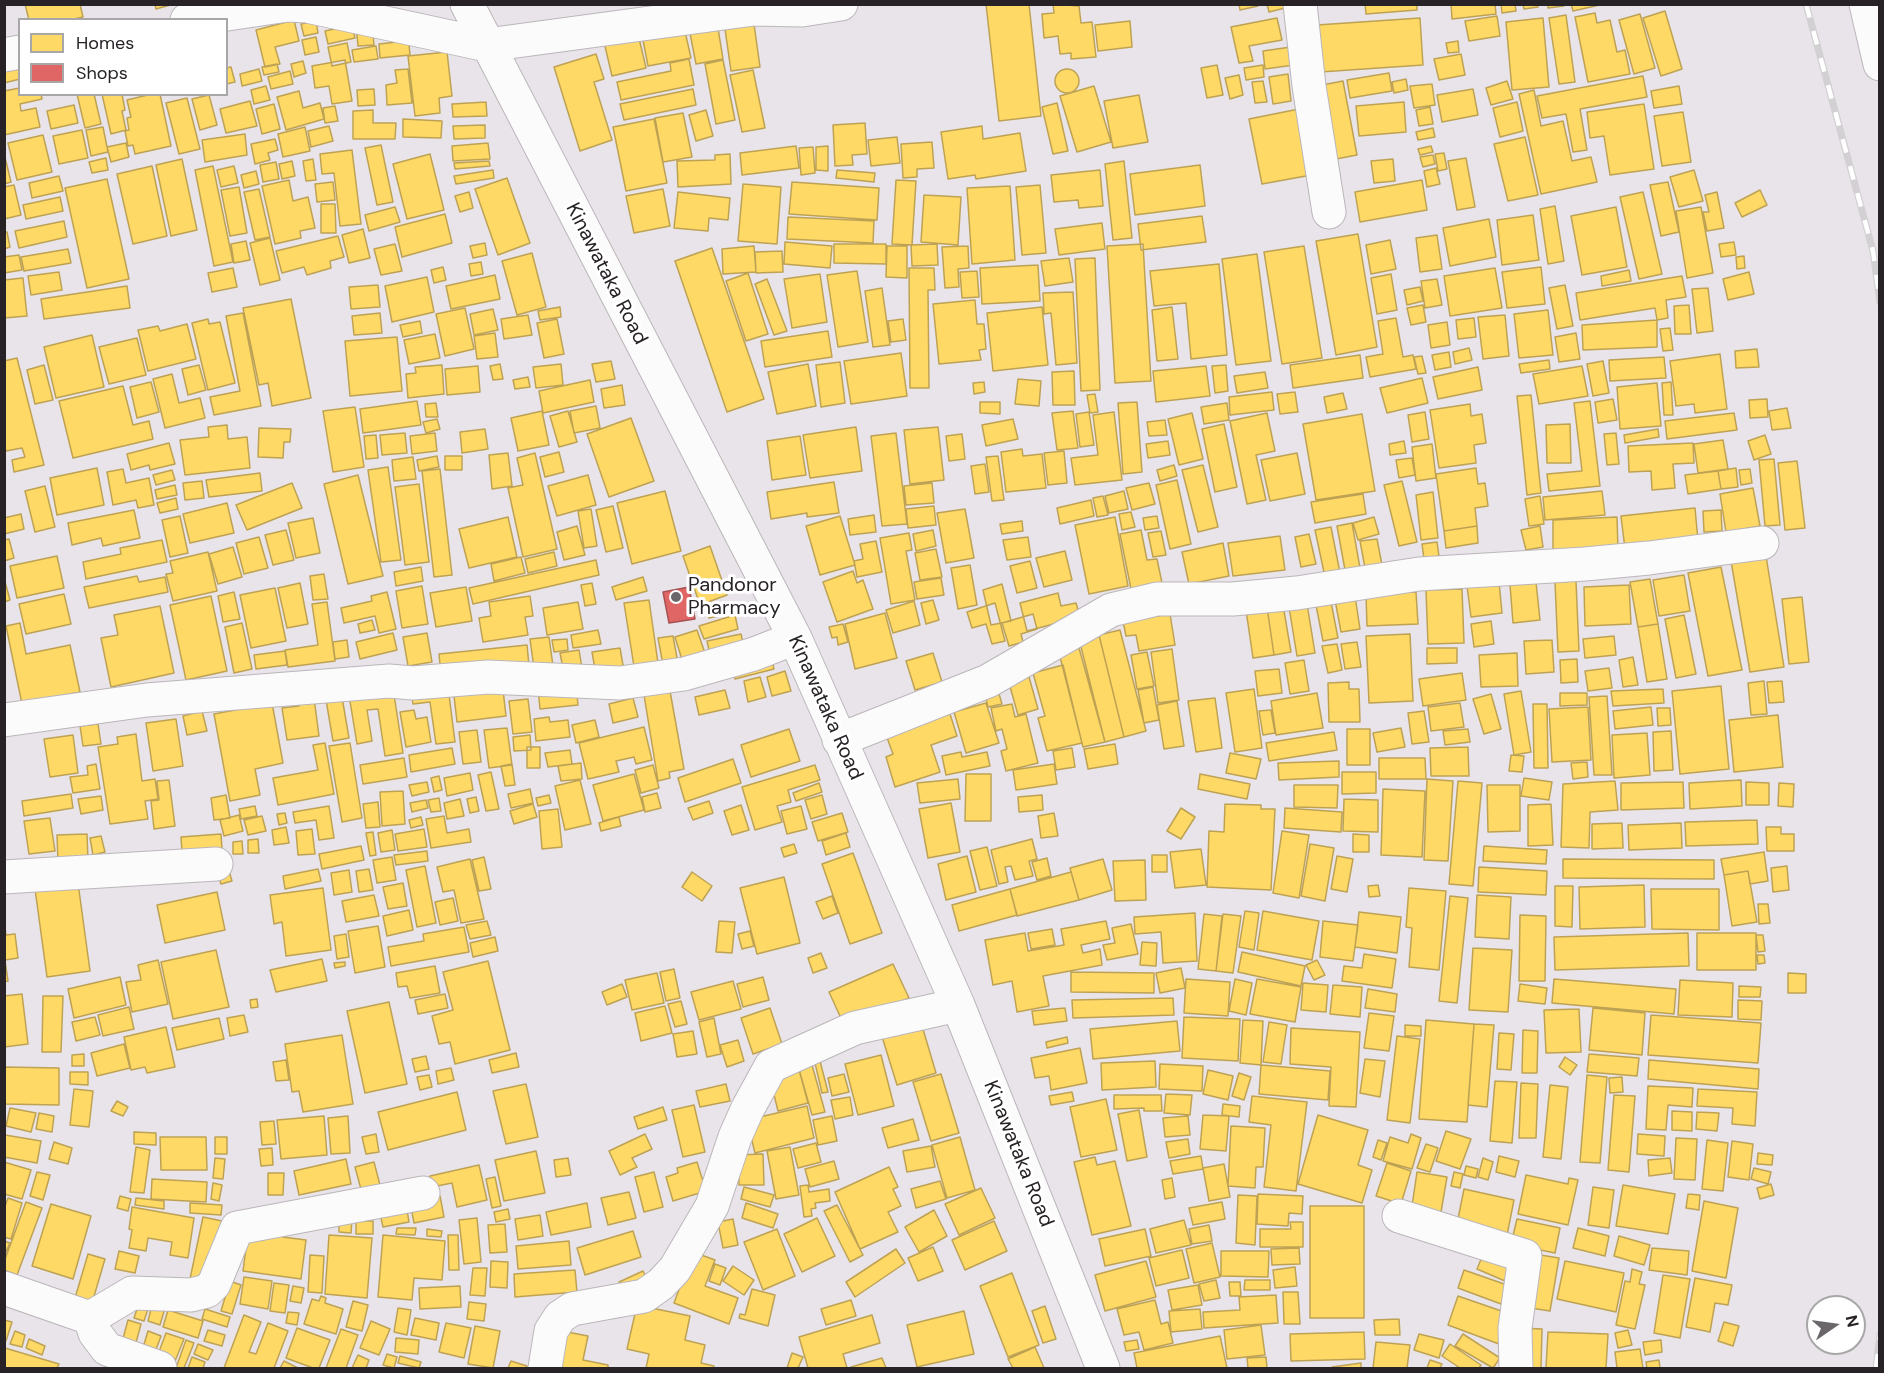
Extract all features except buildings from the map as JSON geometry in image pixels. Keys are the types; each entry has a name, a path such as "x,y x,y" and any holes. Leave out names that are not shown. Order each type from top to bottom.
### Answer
{"street":[{"name":"Kinawataka Road","path":"467,4 795,638 958,1005 1104,1368"},
{"path":"197,18 288,5 307,6 487,45 754,9 802,10 841,4"},
{"path":"1300,4 1309,86 1329,212"},
{"path":"1866,4 1880,64"},
{"path":"839,740 988,681 1111,610 1157,599 1233,599 1297,593 1419,574 1596,563 1762,543"},
{"path":"4,720 147,700 389,681 413,683 488,677 620,683 684,674 754,654 795,638"},
{"path":"4,878 216,864"},
{"path":"544,1368 551,1331 560,1317 572,1309 644,1296 661,1284 675,1269 712,1206 735,1137 771,1066 855,1028 958,1005"},
{"path":"4,1288 90,1318 132,1293 191,1294 207,1291 214,1284 237,1228 423,1193"},
{"path":"1399,1216 1525,1256 1515,1328 1516,1368"},
{"path":"90,1318 95,1334 107,1349 160,1368"}],"railway":[{"path":"1806,4 1873,251 1880,302"},
{"path":"1876,1368 1880,1335"}],"place":[{"name":"Pandonor Pharmacy","path":"676,597"}]}
